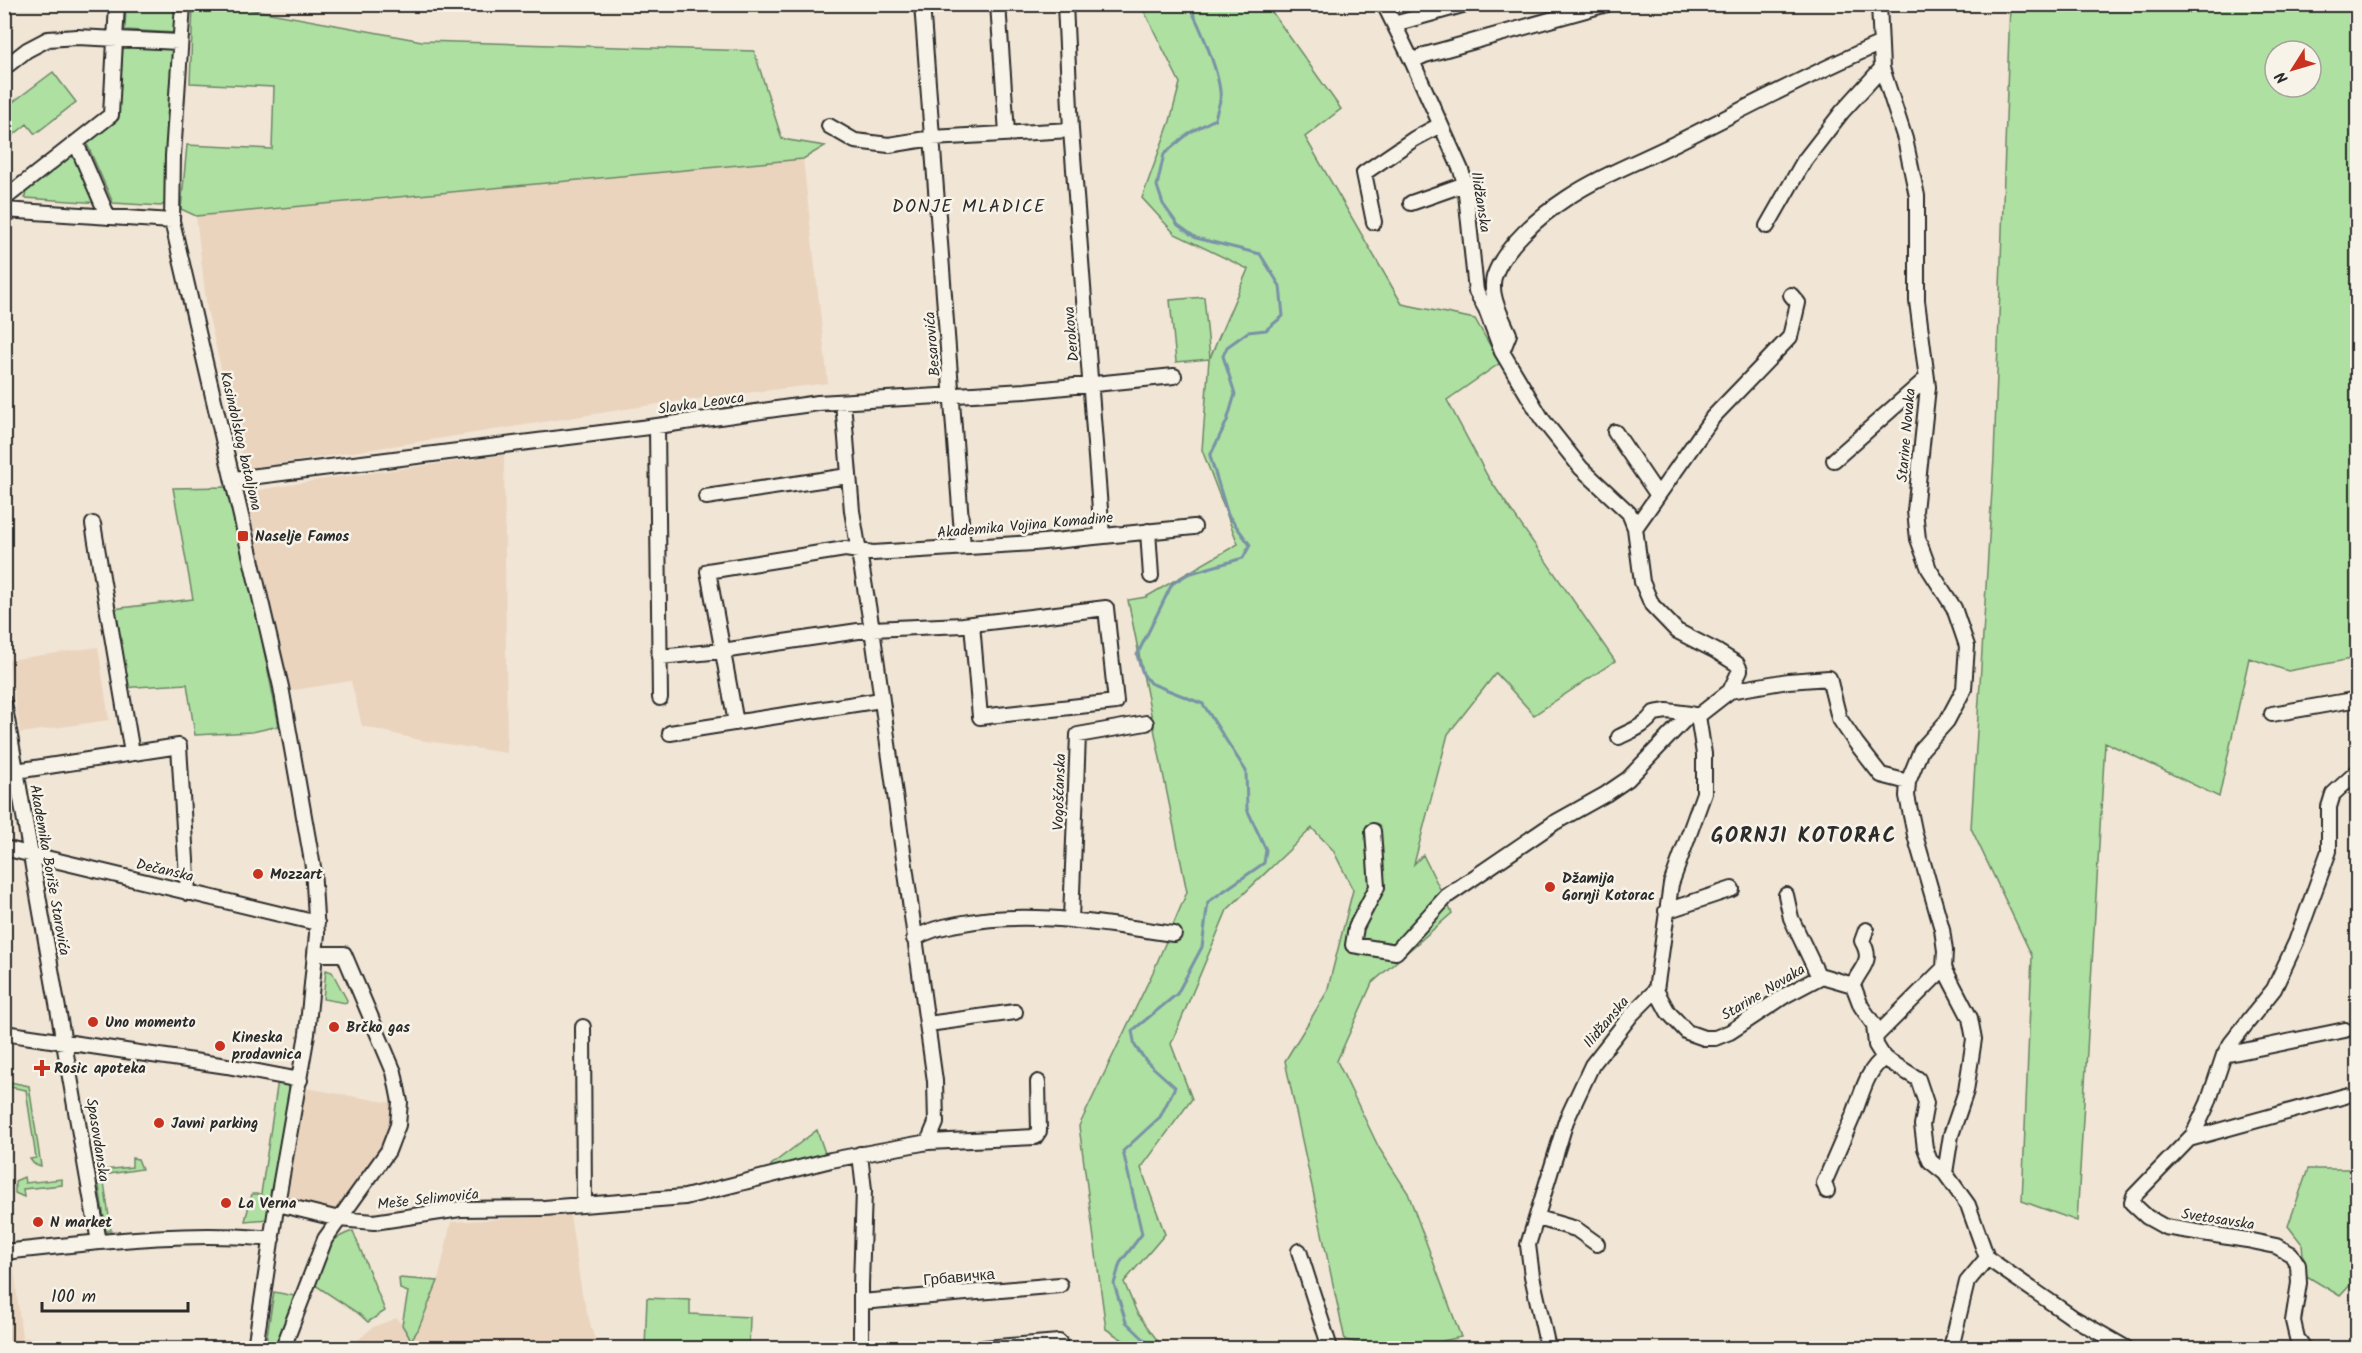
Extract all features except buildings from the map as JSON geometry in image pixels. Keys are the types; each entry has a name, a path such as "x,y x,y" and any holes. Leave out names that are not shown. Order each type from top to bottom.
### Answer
{"street":[{"path":"4,199 111,115 117,4"},
{"name":"Kasindolskog bataljona","path":"183,4 173,156 172,221 281,687 314,867 316,954 300,1080 255,1348"},
{"name":"Besarovića","path":"922,4 963,547"},
{"path":"998,4 1007,133"},
{"name":"Derokova","path":"1065,4 1071,130 1102,536"},
{"name":"Ilidžanska","path":"1384,4 1412,60 1465,184 1476,291 1486,309 1502,352 1542,419 1581,468 1629,513 1635,528 1642,582 1652,605 1677,631 1737,664 1740,670 1730,691"},
{"path":"1394,24 1466,4"},
{"path":"1412,60 1505,31 1607,4"},
{"name":"Starine Novaka","path":"1880,4 1879,44 1882,68 1905,139 1917,196 1917,301 1927,378 1925,425 1915,512 1918,539 1929,568 1954,608 1967,646 1964,689 1947,722 1921,750 1908,782 1907,796 1915,835 1942,929 1945,951 1944,968 1970,1018 1974,1039 1966,1091 1952,1135 1945,1173"},
{"path":"4,68 27,50 48,39 77,37 180,42"},
{"path":"1502,352 1509,334 1494,296 1493,284 1499,266 1532,225 1567,198 1590,184 1839,61 1879,44"},
{"path":"1767,225 1804,161 1842,112 1882,68"},
{"path":"1374,222 1364,173 1390,154 1440,125"},
{"path":"829,126 855,141 889,145 932,138 1071,130"},
{"path":"76,143 108,217"},
{"path":"1411,203 1465,184"},
{"path":"4,210 172,221"},
{"path":"1635,528 1713,417 1790,337 1798,303 1791,295"},
{"name":"Slavka Leovca","path":"234,480 818,403 1092,386 1174,376"},
{"path":"1834,460 1927,378"},
{"path":"843,402 848,476 872,629 937,1101 936,1123 927,1142"},
{"path":"657,426 660,698"},
{"path":"1615,432 1657,494"},
{"path":"706,497 848,476"},
{"path":"93,524 132,753"},
{"name":"Akademika Vojina Komadine","path":"736,723 708,571 844,549 873,554 1034,543 1194,527"},
{"path":"1148,531 1151,576"},
{"path":"659,657 722,651 872,629 972,624 1106,608 1116,702 980,717 972,624"},
{"path":"1373,831 1377,886 1356,927 1353,945 1396,952 1447,896 1554,824 1628,779 1694,715 1730,691 1788,681 1829,678 1839,718 1856,743 1881,775 1908,782"},
{"path":"2272,714 2358,699"},
{"path":"670,733 881,700"},
{"name":"Akademika Boriše Starovića","path":"4,702 65,1042"},
{"path":"1619,737 1638,728 1654,713 1667,711 1694,715"},
{"path":"1656,990 1671,884 1704,793 1704,754 1694,715"},
{"name":"Vogošćanska","path":"1071,919 1078,735 1146,723"},
{"path":"16,771 178,746 188,892"},
{"name":"Svetosavska","path":"2304,1348 2297,1338 2293,1321 2299,1283 2298,1265 2291,1254 2276,1246 2165,1227 2147,1217 2132,1203 2134,1196 2189,1139 2208,1103 2224,1055 2242,1027 2274,989 2286,966 2329,851 2329,807 2333,795 2358,771"},
{"name":"Dečanska","path":"4,848 317,923"},
{"path":"1666,911 1732,890"},
{"path":"1786,895 1791,918 1819,977"},
{"path":"914,939 932,929 975,920 1041,916 1174,934"},
{"path":"1866,930 1862,941 1868,951 1867,958 1853,984 1861,1005 1874,1025 1876,1045 1884,1058 1918,1079 1926,1103 1922,1125 1925,1148 1930,1161 1945,1173 1968,1205 1988,1258 2072,1317 2126,1348"},
{"path":"283,1348 325,1239 392,1145 398,1125 400,1102 391,1064 344,954 316,954"},
{"path":"1876,1036 1944,968"},
{"name":"Starine Novaka","path":"1656,990 1668,1012 1687,1032 1704,1038 1715,1038 1730,1032 1786,995 1819,977 1853,984"},
{"name":"Ilidžanska","path":"1548,1348 1529,1261 1528,1245 1566,1121 1592,1065 1632,1014 1656,990"},
{"path":"928,1024 1016,1012"},
{"path":"583,1027 584,1204"},
{"path":"2224,1055 2345,1030"},
{"path":"4,1033 227,1066 300,1080"},
{"name":"Spasovdanska","path":"65,1042 99,1242"},
{"path":"1827,1191 1824,1183 1860,1100 1864,1085 1876,1064 1884,1058"},
{"name":"Meše Selimovića","path":"278,1204 339,1220 374,1222 460,1209 544,1208 695,1195 860,1155 927,1142 1035,1137 1039,1131 1038,1082"},
{"path":"2189,1139 2345,1096"},
{"path":"860,1155 864,1190 861,1348"},
{"path":"1538,1218 1576,1229 1597,1244"},
{"path":"4,1252 146,1239 253,1237 272,1239"},
{"path":"1299,1251 1330,1348"},
{"path":"1951,1348 1967,1282 1988,1258"},
{"name":"Грбавичка","path":"861,1302 1060,1285"},
{"path":"984,1348 1059,1342"}],"shaded area":[{"path":"803,159 828,383 664,403 245,469 207,309 196,216"},
{"path":"504,455 507,753 420,740 362,726 351,681 288,691 248,502 253,491"},
{"path":"98,647 109,720 20,733 9,660"},
{"path":"305,1088 392,1103 392,1120 383,1146 337,1214 292,1202 285,1195"},
{"path":"570,1215 582,1294 597,1348 349,1348 373,1327 397,1318 411,1339 438,1281 451,1222"},
{"path":"14,1268 22,1338 35,1338 36,1348 5,1348 5,1269"}],"green space":[{"path":"126,5 179,5 177,33 125,30"},
{"path":"193,5 227,5 422,41 754,51 782,139 825,146 803,159 196,216 181,209 187,145 272,149 274,87 190,83"},
{"path":"1141,5 1267,5 1341,109 1305,137 1402,304 1475,319 1500,363 1447,400 1488,477 1615,661 1534,715 1496,673 1448,734 1414,864 1423,855 1452,913 1372,983 1337,1061 1379,1148 1408,1193 1461,1337 1412,1348 1385,1348 1345,1340 1285,1061 1327,992 1353,890 1333,850 1312,828 1227,910 1171,1044 1192,1099 1141,1168 1165,1234 1124,1282 1137,1313 1163,1348 1135,1348 1106,1329 1079,1126 1153,972 1187,892 1128,600 1146,597 1238,544 1202,450 1209,359 1176,362 1170,300 1204,297 1210,358 1248,269 1175,234 1142,198 1170,121 1180,83"},
{"path":"2010,5 2357,5 2357,658 2288,671 2249,658 2219,797 2105,742 2077,1221 2022,1201 2032,956 1971,828 1994,458"},
{"path":"123,43 173,46 169,201 161,206 113,203 87,144 115,120"},
{"path":"53,72 76,102 35,134 27,124 5,142 5,108"},
{"path":"76,151 100,203 25,198 26,188"},
{"path":"226,487 248,570 279,726 252,732 195,735 187,684 118,688 113,609 193,599 173,488"},
{"path":"326,970 332,972 347,1000 346,1003 323,999"},
{"path":"278,1080 289,1085 292,1097 269,1219 245,1221 252,1194 261,1194"},
{"path":"5,1081 29,1086 41,1166 34,1164 30,1159 36,1158 26,1090 10,1087 9,1091 5,1090"},
{"path":"817,1130 826,1156 776,1169 772,1168 771,1165"},
{"path":"132,1158 138,1159 142,1169 103,1175 111,1231 106,1231 96,1166 100,1165 103,1170 132,1167"},
{"path":"2308,1169 2357,1169 2357,1278 2340,1296 2305,1275 2302,1244 2288,1226"},
{"path":"24,1177 25,1183 62,1179 62,1185 23,1189 24,1197 15,1193 15,1181"},
{"path":"353,1231 385,1311 368,1322 312,1283 322,1257 330,1244"},
{"path":"399,1278 438,1281 418,1330 411,1340 402,1325 408,1292 400,1289"},
{"path":"274,1292 295,1296 277,1348 265,1348"},
{"path":"647,1298 690,1300 690,1314 750,1317 749,1348 645,1348"}],"waterway":[{"path":"1153,1348 1126,1322 1114,1284 1120,1263 1142,1234 1123,1151 1160,1117 1175,1087 1147,1062 1135,1046 1132,1031 1177,994 1202,947 1208,902 1264,863 1266,850 1247,809 1246,771 1203,704 1150,683 1143,674 1137,655 1172,584 1188,574 1243,558 1250,545 1228,515 1210,456 1227,421 1235,394 1223,356 1227,347 1248,332 1266,330 1283,316 1280,286 1260,254 1196,238 1178,225 1163,204 1157,186 1164,154 1189,133 1215,119 1220,100 1214,66 1204,37 1188,4"}],"place":[{"name":"Naselje Famos","path":"243,536"},
{"name":"Mozzart","path":"258,874"},
{"name":"Džamija Gornji Kotorac","path":"1550,887"},
{"name":"Uno momento","path":"93,1022"},
{"name":"Brčko gas","path":"334,1027"},
{"name":"Kineska prodavnica","path":"220,1046"},
{"name":"Rosic apoteka","path":"42,1068"},
{"name":"Javni parking","path":"159,1123"},
{"name":"La Verna","path":"226,1203"},
{"name":"N market","path":"38,1222"}],"district":[{"name":"DONJE MLADICE","path":"969,206"},
{"name":"GORNJI KOTORAC","path":"1804,835"}]}
